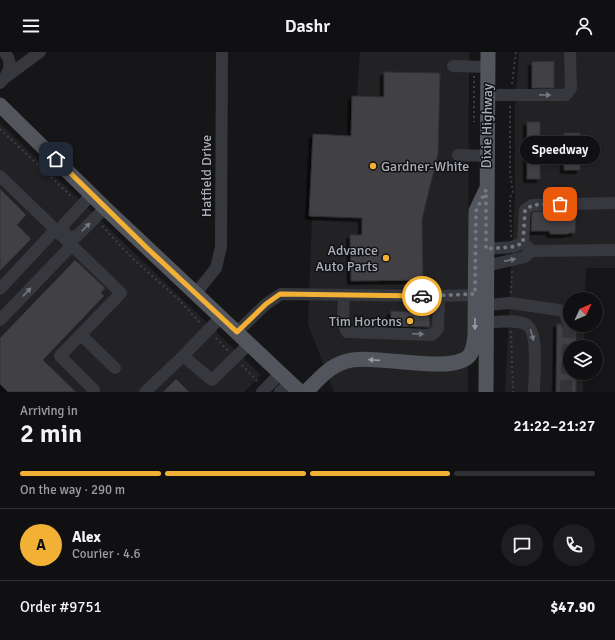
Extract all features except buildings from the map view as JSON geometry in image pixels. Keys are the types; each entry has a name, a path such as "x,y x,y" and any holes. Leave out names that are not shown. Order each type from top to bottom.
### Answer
{"main road":[{"name":"Dixie Highway","path":"486,392 488,52"},
{"path":"0,105 105,208 237,332 287,385"},
{"path":"306,392 329,369 344,362 361,359 424,363 460,362 468,357 473,350 475,334 476,211 486,190"}],"street":[{"path":"3,80 8,74 10,60 4,52"},
{"path":"3,80 40,52"},
{"name":"Hatfield Drive","path":"196,293 216,268 221,247 222,52"},
{"path":"487,95 566,95 571,88 570,52"},
{"path":"453,66 488,67"},
{"path":"458,155 487,156"},
{"path":"0,176 122,293 60,356 94,390"},
{"path":"0,320 64,237 64,224 92,194"},
{"path":"486,266 525,257 522,247 525,210 532,205 615,203"},
{"path":"0,289 64,237 76,237 105,208"},
{"path":"486,249 522,247 615,250"},
{"path":"237,332 266,304 280,294 439,296 475,294"},
{"path":"344,295 343,323 347,332 432,335 438,329 439,296"},
{"path":"486,305 510,303 563,312"},
{"path":"145,392 221,317"},
{"path":"486,323 510,321 526,324 532,330 535,348 534,392"},
{"path":"81,335 115,368"},
{"path":"183,356 212,380 249,344"},
{"path":"264,390 287,385"}],"path":[{"path":"516,52 508,95 510,174 513,192 510,198 522,247"},
{"path":"0,129 81,206"},
{"path":"94,219 132,258 179,300 264,390"},
{"path":"510,303 513,260"},
{"path":"510,321 513,392"}],"shaded area":[{"path":"360,52 469,52 468,392 334,392 308,324 315,138 354,140"},
{"path":"519,52 615,52 615,268 586,268 585,292 563,292 563,332 585,332 584,340 563,340 563,380 583,380 583,392 505,392 515,196 515,106"},
{"path":"0,123 261,375 244,392 0,392"}],"tunnel":[{"path":"566,392 569,332"}],"way so far":[{"path":"422,296 475,294 476,211 486,190 486,249 512,247 523,243 525,231 525,210 532,205 560,204"}],"place":[{"name":"Gardner-White","path":"373,166"},
{"name":"Speedway","path":"560,204"},
{"name":"Advance Auto Parts","path":"386,258"},
{"name":"Tim Hortons","path":"410,321"}],"route":[{"path":"56,159 105,208 237,332 266,304 280,294 422,296"}]}
